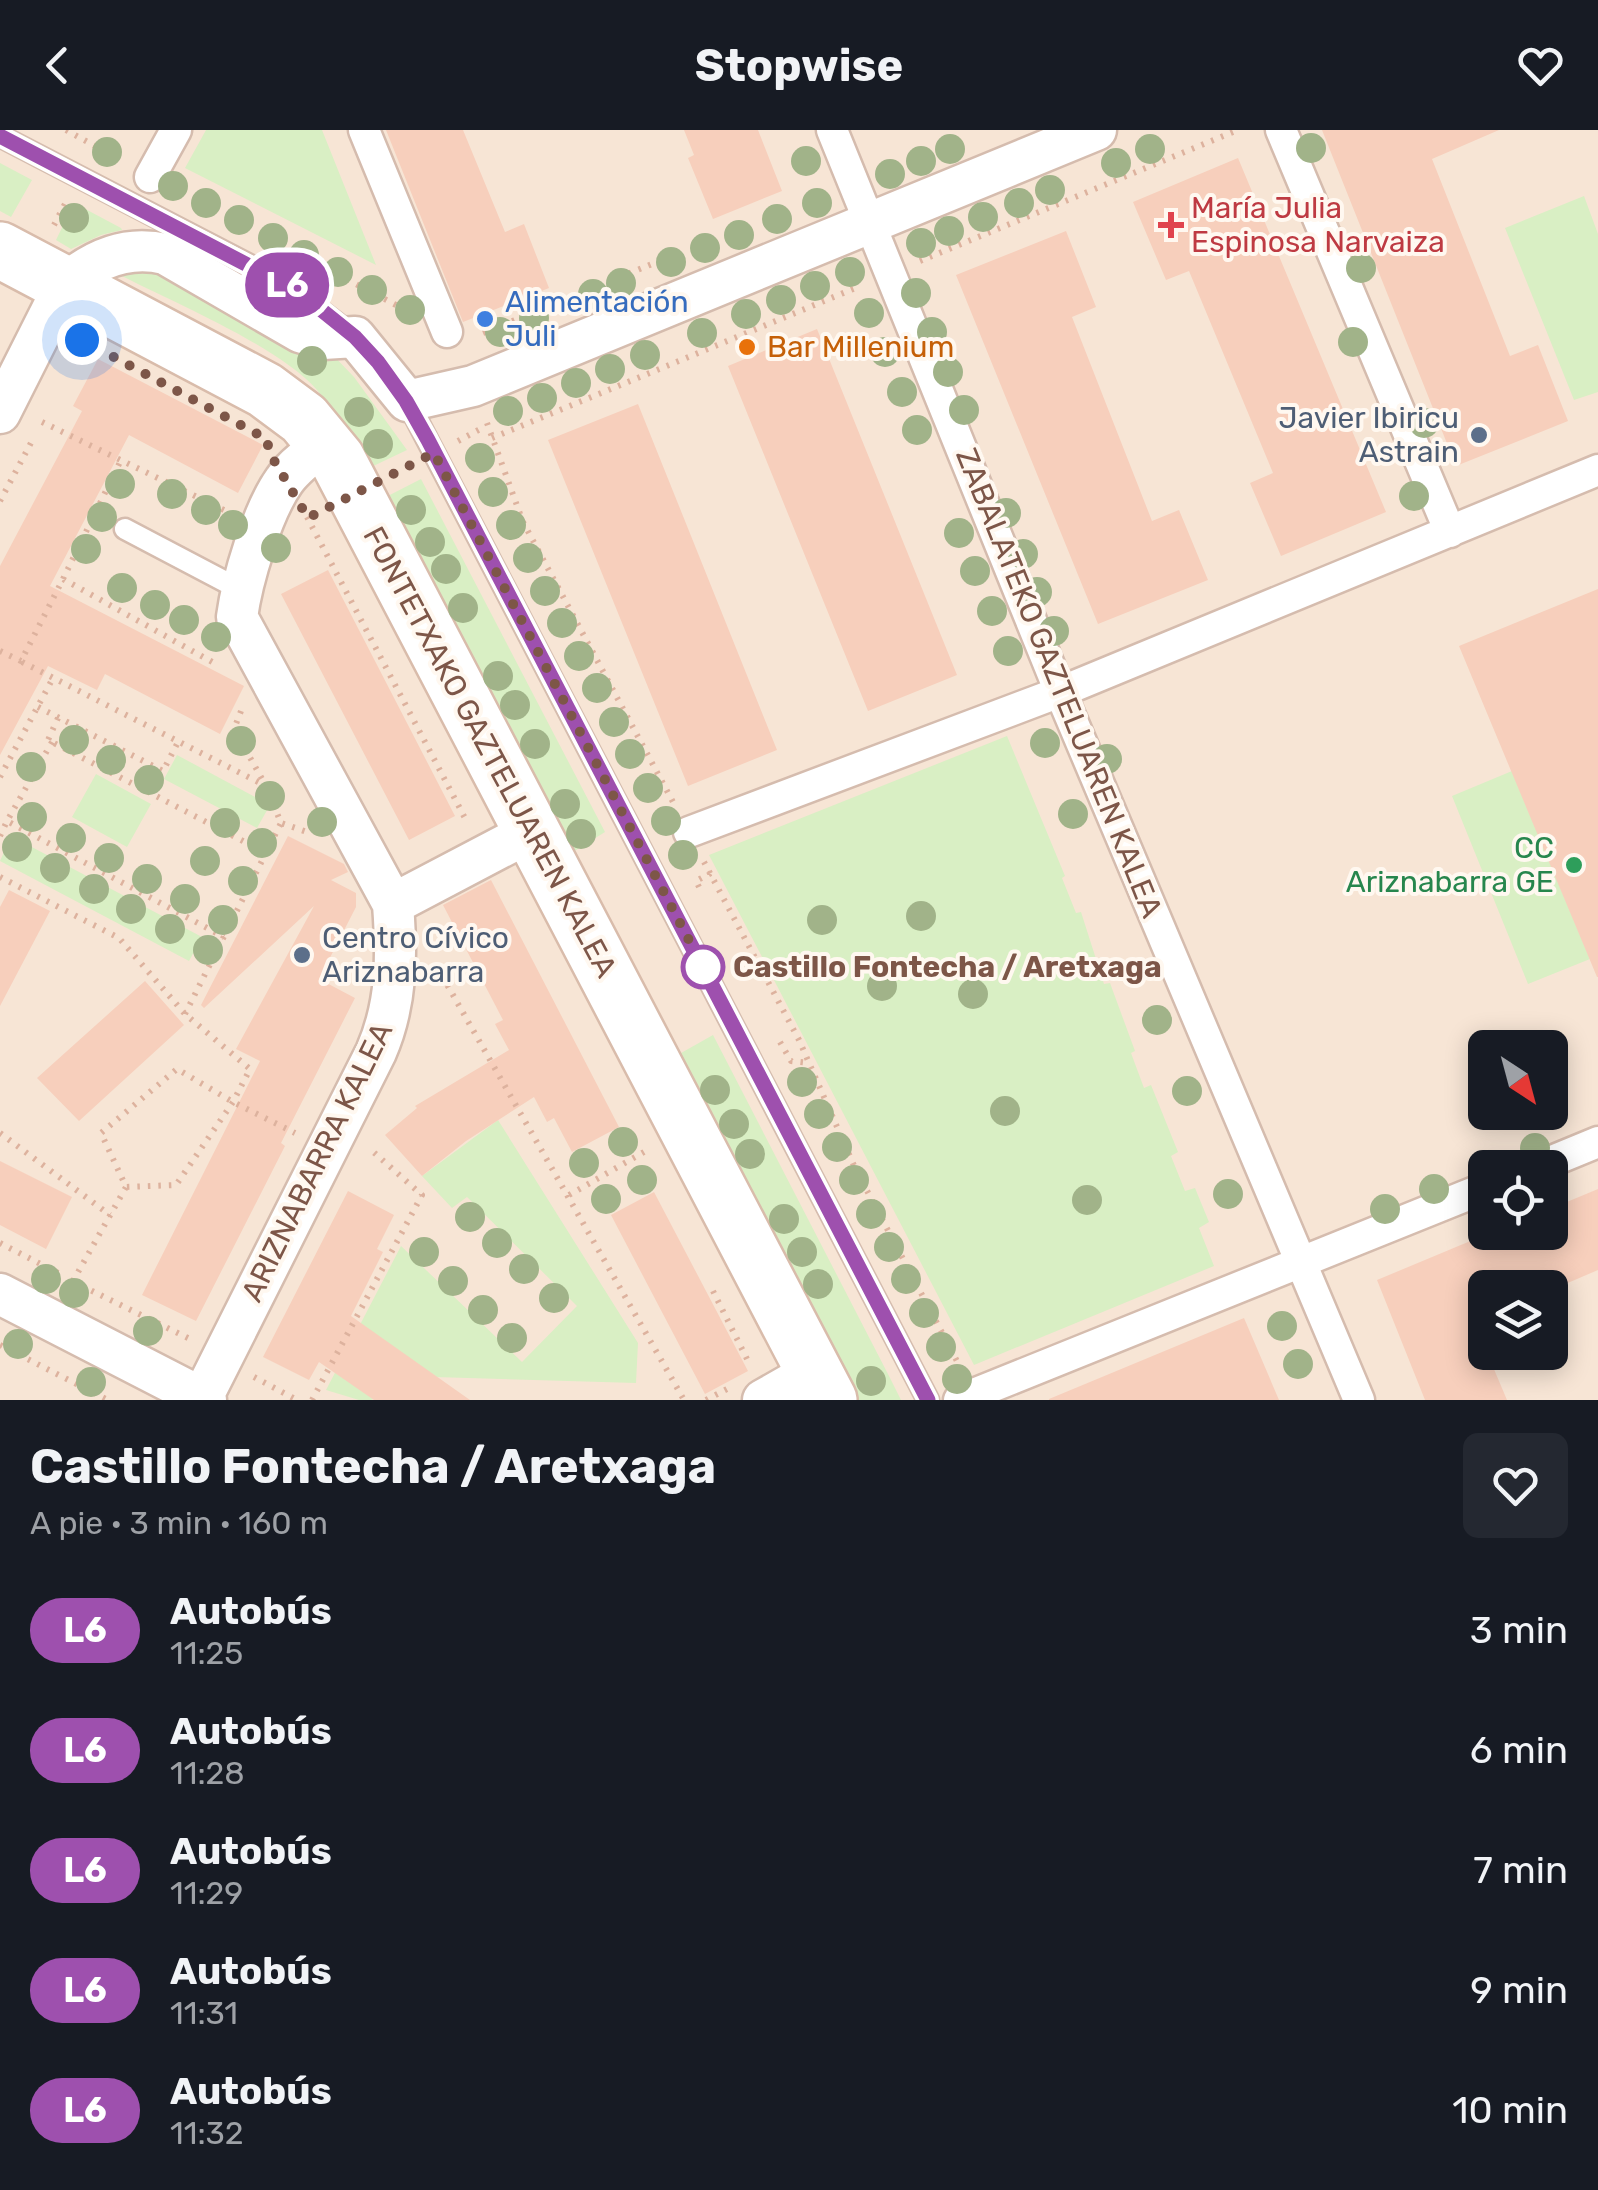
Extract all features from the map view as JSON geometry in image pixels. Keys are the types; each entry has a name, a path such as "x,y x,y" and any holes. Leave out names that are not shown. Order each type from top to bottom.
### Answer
{"main road":[{"name":"FONTETXAKO GAZTELUAREN KALEA","path":"0,250 265,390 304,419 305,460 356,494 507,844 822,1385"}],"street":[{"path":"150,176 176,130"},
{"path":"364,130 446,332"},
{"name":"ZABALATEKO GAZTELUAREN KALEA","path":"832,130 1060,692 1359,1400"},
{"path":"0,412 65,284 84,268 111,256 147,250 165,254 300,332 323,339 355,337 406,401 473,386 1096,130"},
{"path":"1281,130 1450,532"},
{"name":"ARIZNABARRA KALEA","path":"204,1399 387,1027 393,998 397,948 392,904 237,618 241,590 274,498 305,460"},
{"path":"689,832 1060,692 1598,470"},
{"path":"392,904 507,844"},
{"path":"1568,1154 1598,1142"},
{"path":"967,1397 1468,1195"},
{"path":"0,1294 204,1399"},
{"path":"765,1399 822,1385"}],"lane":[{"path":"0,136 284,284 355,337"},
{"path":"406,401 928,1400"},
{"path":"126,529 241,590"}],"path":[{"path":"473,386 523,522 809,1063 855,1168 967,1397"},
{"path":"42,422 236,516"},
{"path":"434,453 488,425"},
{"path":"300,536 308,518 305,460"},
{"path":"308,518 356,494"},
{"path":"308,518 507,844"},
{"path":"21,661 63,579 218,664"},
{"path":"0,651 266,786"},
{"path":"0,778 53,678"},
{"path":"246,698 234,729 266,786 281,823 316,836"},
{"path":"38,707 163,771 179,740"},
{"path":"58,718 48,740 266,854"},
{"path":"0,836 52,742"},
{"path":"7,821 224,937"},
{"path":"185,1014 281,823"},
{"path":"703,894 696,881 710,873"},
{"path":"0,876 119,938 185,1014 250,1069 176,1185 126,1187"},
{"path":"436,965 684,1400"},
{"path":"774,1032 791,1061 809,1063"},
{"path":"126,1187 102,1133 177,1069 232,1102 310,1140"},
{"path":"0,1133 110,1215"},
{"path":"636,1135 653,1169"},
{"path":"312,1400 422,1195 369,1148"},
{"path":"570,1196 644,1152"},
{"path":"73,1282 126,1187"},
{"path":"0,1243 223,1355 250,1375 297,1400"},
{"path":"712,1289 765,1399"},
{"path":"0,1346 108,1400"}],"shaded area":[{"path":"0,130 1598,130 1598,1400 0,1400"}],"green space":[{"path":"206,130 322,130 376,265 185,168"},
{"path":"0,163 32,180 11,217 0,211"},
{"path":"1584,196 1598,234 1598,392 1574,400 1505,228"},
{"path":"74,203 122,230 71,249 56,240"},
{"path":"172,272 330,352 354,377 407,450 367,469 332,409 299,373 251,341 116,273"},
{"path":"421,479 605,832 568,855 382,499"},
{"path":"1007,736 1065,876 1062,878 1076,913 1081,912 1104,984 1110,983 1144,1088 1151,1085 1178,1152 1171,1156 1185,1191 1195,1188 1209,1222 1199,1228 1214,1266 974,1365 709,855"},
{"path":"177,755 270,805 257,828 164,779"},
{"path":"1512,771 1590,959 1528,984 1452,796"},
{"path":"96,774 151,804 127,847 72,817"},
{"path":"11,836 202,937 189,961 0,861"},
{"path":"713,1035 901,1400 852,1400 674,1057"},
{"path":"498,1120 638,1343 636,1383 434,1377 371,1400 326,1390 401,1246 522,1362 577,1306 467,1197 452,1208 422,1176"}],"building":[{"path":"386,130 463,130 505,232 524,224 549,288 463,322"},
{"path":"684,130 758,130 782,191 713,219 688,158 694,155"},
{"path":"1322,130 1499,130 1432,159 1510,356 1538,345 1568,421 1456,466"},
{"path":"1238,158 1386,512 1281,556 1250,483 1273,473 1189,271 1166,280 1133,202"},
{"path":"1066,231 1096,307 1072,317 1152,521 1179,510 1208,580 1098,624 956,275"},
{"path":"817,329 957,675 868,711 728,366"},
{"path":"98,359 263,445 238,493 129,435 50,586 244,686 220,734 105,674 97,690 48,666 0,755 0,566 82,411 73,406"},
{"path":"638,404 777,750 688,786 548,440"},
{"path":"328,570 455,816 409,840 281,594"},
{"name":"CC Ariznabarra GE","path":"1598,589 1598,977 1597,977 1459,646"},
{"path":"288,836 344,864 348,872 331,880 356,893 356,907 319,979 355,998 196,1321 142,1295 260,1061 236,1049 314,906 204,1008 201,1005"},
{"path":"491,880 619,1127 572,1152 554,1118 547,1122 534,1097 466,1141 422,1176 385,1135 415,1106 509,1050 495,1024 503,1020 443,905"},
{"path":"9,890 50,911 0,1006 0,907"},
{"path":"145,981 184,1025 79,1121 37,1078"},
{"path":"0,1161 72,1197 46,1249 0,1225"},
{"path":"1598,1189 1598,1270 1568,1283 1568,1270 1468,1270 1468,1370 1494,1370 1507,1400 1425,1400 1377,1280 1468,1242 1468,1250 1568,1250 1568,1202"},
{"path":"348,1191 394,1215 377,1249 383,1252 351,1316 470,1400 374,1400 319,1362 309,1380 263,1357"},
{"path":"654,1192 748,1371 705,1394 611,1215"},
{"path":"1244,1318 1279,1400 1049,1400 1049,1399"}],"bus line":[{"name":"L6","path":"0,136 284,284 355,337 391,378 428,440 928,1400"}],"place":[{"name":"María Julia Espinosa Narvaiza","path":"1171,225"},
{"name":"Alimentación Juli","path":"485,319"},
{"name":"Bar Millenium","path":"747,347"},
{"name":"Javier Ibiricu Astrain","path":"1479,435"},
{"name":"CC Ariznabarra GE","path":"1574,865"},
{"name":"Centro Cívico Ariznabarra","path":"302,955"},
{"name":"Castillo Fontecha / Aretxaga","path":"703,967"}],"route":[{"path":"82,340 267,439 269,452 308,518 434,453 703,967"}]}
